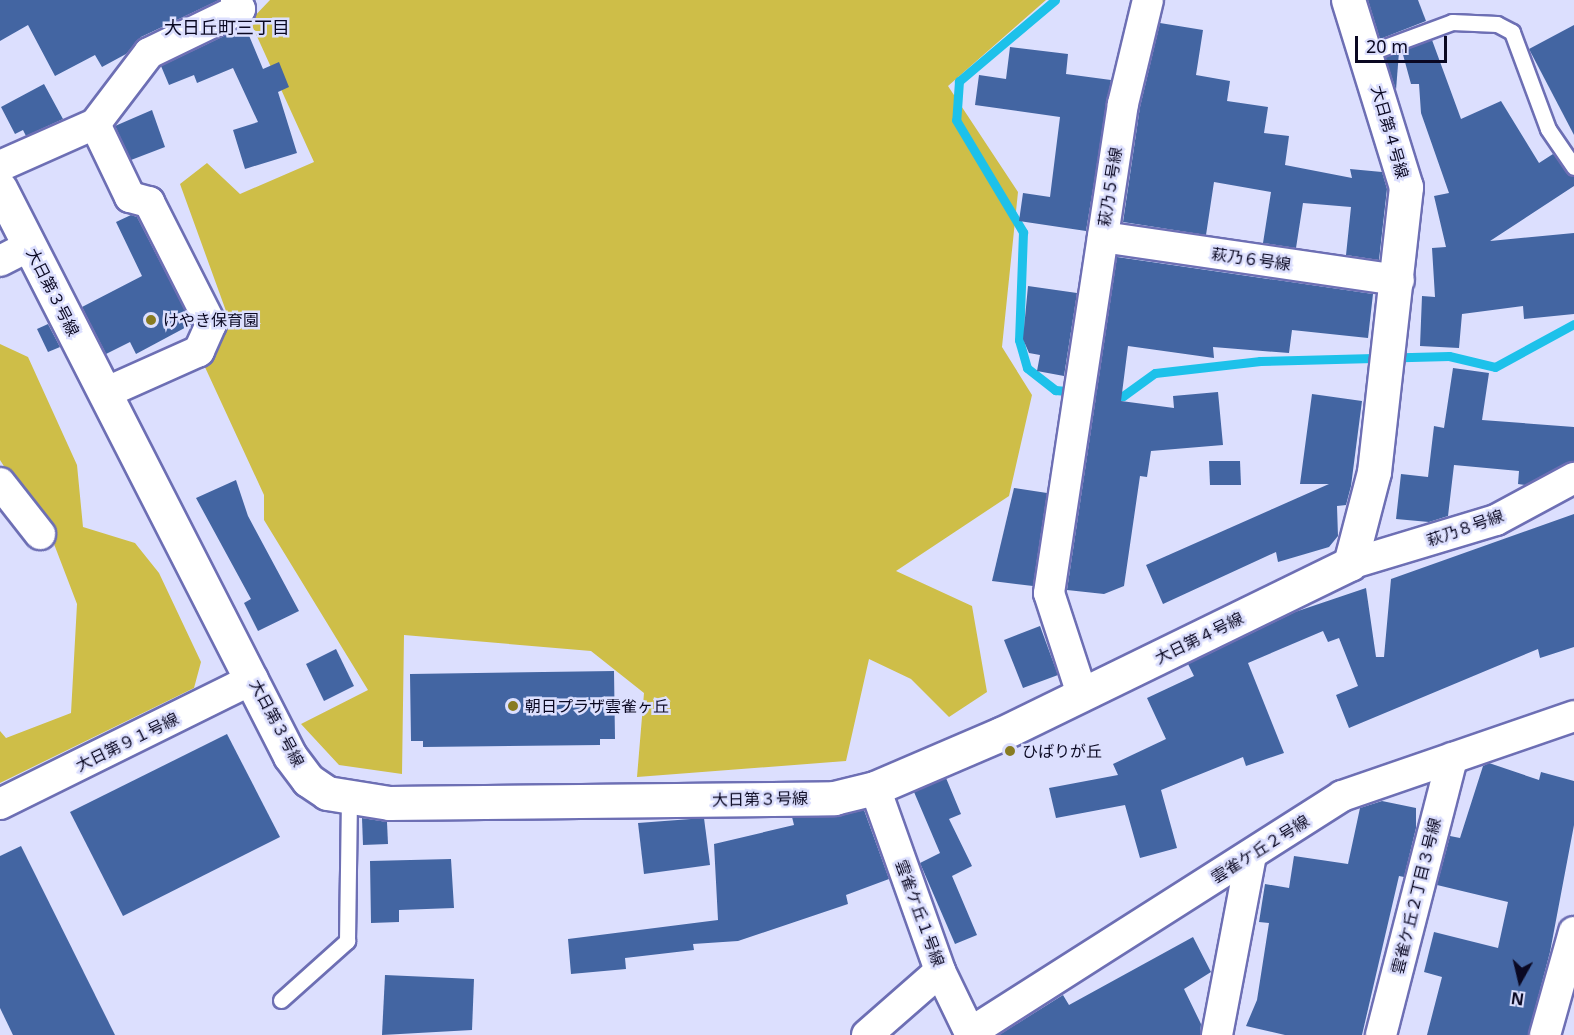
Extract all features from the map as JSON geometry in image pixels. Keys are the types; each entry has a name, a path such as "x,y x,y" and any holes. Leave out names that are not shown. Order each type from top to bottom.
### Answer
{"street":[{"path":"0,166 95,124 149,53 240,9 236,0"},
{"name":"萩乃５号線","path":"1082,694 1048,593 1123,104 1148,0"},
{"name":"大日第４号線","path":"875,788 1082,694 1350,564 1374,472 1399,280 1406,187 1348,0"},
{"path":"95,124 130,197 149,202 211,324 199,351 105,393"},
{"name":"大日第３号線","path":"0,188 253,679 308,780 327,793 389,803 834,798 875,788"},
{"name":"萩乃６号線","path":"1103,237 1399,280"},
{"path":"0,261 29,246"},
{"name":"萩乃８号線","path":"1350,564 1497,520 1574,478"},
{"path":"0,483 40,534"},
{"name":"大日第９１号線","path":"0,804 253,679"},
{"name":"雲雀ケ丘２号線","path":"970,1034 1342,796 1574,716"},
{"name":"雲雀ケ丘２丁目３号線","path":"1381,1035 1452,758"},
{"name":"雲雀ケ丘１号線","path":"875,788 940,971 970,1034"},
{"path":"1217,1035 1251,855"},
{"path":"1545,1035 1574,932"},
{"path":"867,1035 940,971"}],"lane":[{"path":"1366,54 1452,22 1504,28 1512,32 1548,129 1574,167"},
{"path":"281,1000 347,941 349,798"}],"shaded area":[{"path":"270,0 1046,0 948,86 1018,192 1002,347 1032,395 1009,496 896,571 972,606 987,692 949,717 911,679 869,659 846,761 637,777 644,693 591,651 404,635 402,774 339,765 301,724 368,690 264,520 264,495 192,339 226,311 180,184 207,163 240,194 314,162 250,21"},
{"path":"0,344 28,357 77,465 83,527 135,543 159,573 201,662 194,688 0,783 0,731 6,738 71,713 77,604 54,544 0,460"}],"building":[{"path":"0,0 219,0 141,37 126,54 102,67 95,55 55,76 28,25 0,41"},
{"path":"1368,0 1418,0 1426,21 1380,39"},
{"path":"1160,23 1203,30 1196,75 1230,81 1227,101 1268,107 1264,133 1289,136 1285,165 1352,178 1350,169 1382,172 1387,189 1379,260 1346,255 1351,207 1303,203 1296,248 1263,243 1271,192 1214,182 1206,235 1123,222 1140,107"},
{"path":"1574,25 1574,135 1529,49"},
{"path":"245,26 263,69 279,62 289,87 278,92 297,153 245,169 233,130 258,122 233,68 197,83 194,75 169,85 161,66"},
{"path":"1432,40 1461,119 1501,101 1539,163 1553,154 1574,177 1574,186 1490,241 1574,233 1574,314 1524,319 1523,306 1462,314 1459,348 1420,346 1422,296 1435,297 1432,248 1446,247 1434,196 1449,193 1421,113 1419,84 1411,84 1402,51"},
{"path":"1010,47 1068,54 1066,74 1111,80 1086,231 1019,221 1023,193 1050,197 1060,117 975,105 979,75 1006,79"},
{"path":"1399,52 1396,90 1385,57"},
{"path":"44,84 63,119 26,136 23,130 15,134 1,107"},
{"path":"152,110 165,147 131,160 115,126"},
{"path":"131,215 137,217 192,324 136,354 130,342 106,354 82,307 142,276 116,222"},
{"path":"1117,257 1373,294 1368,338 1292,330 1289,353 1213,347 1214,358 1128,346 1121,401 1174,408 1173,396 1218,392 1223,445 1151,451 1147,477 1140,476 1124,586 1104,594 1067,590"},
{"path":"1028,286 1077,293 1064,376 1037,371 1040,355 1029,353 1023,339"},
{"path":"48,324 60,347 48,352 37,329"},
{"path":"1453,368 1489,373 1482,420 1574,427 1574,461 1525,485 1518,484 1519,471 1454,465 1448,516 1429,522 1396,519 1401,474 1428,477 1434,426 1444,428"},
{"path":"1312,394 1362,401 1351,486 1346,505 1337,506 1338,536 1329,547 1278,562 1276,552 1163,604 1146,565 1329,484 1300,484"},
{"path":"1209,461 1240,461 1241,485 1210,485"},
{"path":"236,480 248,516 299,611 258,631 244,603 251,599 196,498"},
{"path":"1014,488 1047,493 1033,586 992,581"},
{"path":"1574,514 1574,647 1540,658 1538,649 1349,728 1336,695 1358,686 1339,638 1328,642 1323,631 1248,663 1284,753 1246,766 1243,757 1161,790 1177,848 1140,858 1125,805 1056,818 1049,788 1118,775 1113,764 1166,739 1147,698 1194,676 1188,664 1295,612 1366,588 1376,657 1384,657 1391,579"},
{"path":"1040,626 1058,675 1023,688 1004,640"},
{"path":"336,649 354,686 324,701 306,664"},
{"name":"朝日プラザ雲雀ヶ丘","path":"614,671 615,739 600,739 600,745 423,747 423,741 411,741 410,674"},
{"path":"227,734 280,837 123,916 70,812"},
{"path":"1489,763 1539,780 1541,772 1574,781 1574,825 1550,952 1528,1035 1427,1035 1442,977 1424,972 1434,932 1498,948 1508,902 1437,885 1450,836 1460,838 1483,766"},
{"path":"946,778 961,814 949,819 972,866 952,876 977,935 955,944 920,863 940,853 914,792"},
{"path":"1382,801 1416,808 1416,828 1404,877 1399,876 1362,1035 1285,1035 1246,1026 1257,1000 1269,923 1259,922 1265,884 1289,888 1294,856 1348,864 1360,808"},
{"path":"864,810 889,879 846,895 848,904 738,941 693,944 694,950 625,958 626,969 571,974 568,939 718,920 714,844 794,825 792,817"},
{"path":"362,818 387,822 388,844 363,845"},
{"path":"704,818 710,865 644,874 638,823"},
{"path":"21,846 115,1035 13,1035 0,1008 0,856"},
{"path":"451,859 454,908 399,910 399,922 371,923 370,861"},
{"path":"1193,937 1211,972 1184,989 1201,1024 1200,1035 999,1035 1063,995 1069,1005"},
{"path":"385,975 474,979 472,1030 382,1035"}],"waterway":[{"path":"1055,0 959,81 956,120 1023,232 1019,340 1027,368 1055,390 1123,396 1155,373 1260,361 1449,356 1495,367 1574,324"}],"place":[{"name":"けやき保育園","path":"151,320"},
{"name":"朝日プラザ雲雀ヶ丘","path":"513,706"},
{"name":"ひばりが丘","path":"1010,751"}],"district":[{"name":"大日丘町三丁目","path":"227,27"}]}
